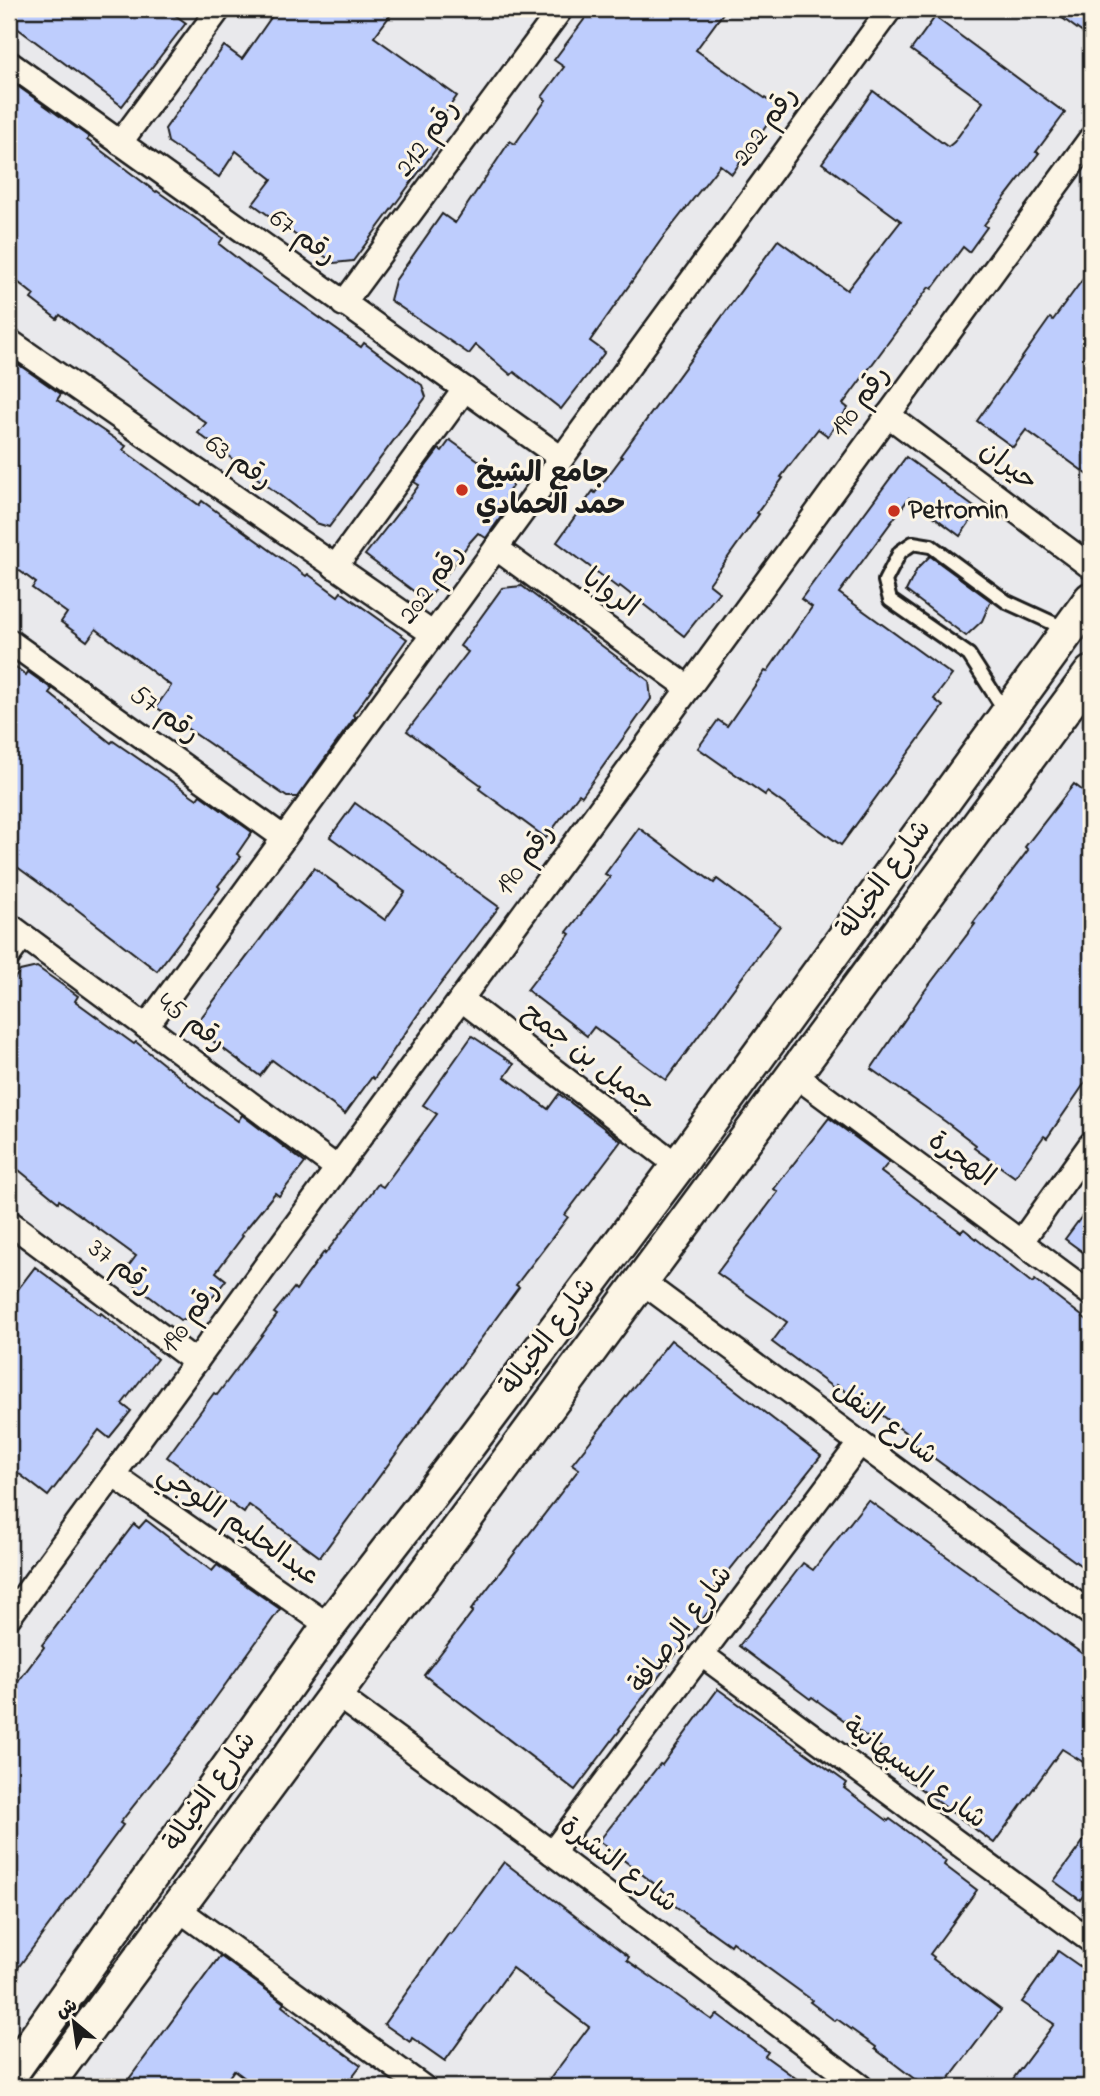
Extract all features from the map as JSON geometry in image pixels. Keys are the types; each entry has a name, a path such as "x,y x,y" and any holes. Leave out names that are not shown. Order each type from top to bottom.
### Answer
{"street":[{"path":"120,143 219,9"},
{"name":"رقم 212","path":"343,304 561,9"},
{"name":"رقم 202","path":"146,1027 890,9"},
{"name":"رقم 67","path":"9,63 561,458"},
{"name":"رقم 190","path":"9,1617 1091,138"},
{"name":"رقم 63","path":"9,341 433,634"},
{"path":"335,567 465,390"},
{"name":"حيران","path":"888,415 1091,567"},
{"name":"الروايا","path":"495,548 689,688"},
{"name":"شارع الخيالة","path":"9,2076 328,1626 449,1471 678,1166 1091,599"},
{"name":"رقم 57","path":"9,641 284,838"},
{"name":"شارع الخيالة","path":"45,2087 1091,673"},
{"path":"9,955 16,931"},
{"name":"رقم 45","path":"16,931 337,1168"},
{"name":"جميل بن جمح","path":"461,999 678,1166"},
{"name":"الهجرة","path":"795,1075 1091,1294"},
{"path":"1021,1242 1091,1144"},
{"name":"رقم 37","path":"10,1227 196,1362"},
{"name":"شارع النفل","path":"641,1281 1091,1614"},
{"name":"شارع الرصافة","path":"552,1853 860,1443"},
{"path":"449,1471 442,1493 448,1504 458,1511 481,1497"},
{"name":"عبدالحليم اللوجي","path":"113,1475 328,1626"},
{"path":"384,1556 413,1539 425,1548 425,1567 409,1595"},
{"name":"شارع السبهانية","path":"701,1654 1091,1941"},
{"name":"شارع النشرة","path":"337,1695 552,1853 861,2087"},
{"path":"177,1908 396,2080 423,2087"}],"lane":[{"path":"1007,713 969,655 890,600 885,581 900,552 913,543 931,546 1007,601 1069,630"}],"building":[{"path":"9,9 167,9 186,23 122,106 9,22"},
{"path":"277,9 395,9 374,37 457,96 428,137 439,145 353,261 334,263 253,204 272,179 236,151 219,177 168,142 165,129 224,46 242,59"},
{"path":"592,9 726,9 696,50 779,108 732,174 720,165 661,240 590,341 605,352 561,409 514,372 511,375 476,345 469,354 390,300 395,281 442,214 455,223 510,141 515,144 546,100 542,97 564,67 554,60"},
{"path":"1050,9 1091,9 1091,39"},
{"path":"935,17 1065,113 1036,152 1039,153 984,225 987,227 969,252 963,247 932,289 929,287 843,404 848,408 828,436 818,429 781,477 783,478 757,513 759,514 709,584 719,592 684,636 620,586 618,588 557,542 593,491 595,493 622,457 620,456 778,240 847,290 901,221 822,163 873,91 948,147 954,142 983,102 911,50"},
{"path":"9,80 89,137 87,140 156,192 223,238 219,244 251,269 361,347 364,343 422,385 426,397 329,527 316,523 198,433 206,423 60,315 57,319 31,299 34,295 9,275"},
{"path":"1091,268 1091,477 1026,430 1013,447 977,421 1050,318 1053,320"},
{"path":"9,358 61,394 57,400 126,446 123,450 199,505 202,501 306,576 308,574 338,596 341,592 407,639 297,797 287,797 156,707 171,686 96,629 87,641 61,622 67,613 32,588 36,583 9,563"},
{"path":"450,440 513,485 506,495 513,500 486,538 478,533 470,542 427,601 365,555 419,485 414,482 439,449 442,451"},
{"path":"906,457 978,510 960,536 909,498 839,593 952,675 934,699 943,706 841,845 767,792 765,795 698,748 718,720 727,726 765,671 767,672 812,607 801,599"},
{"path":"930,556 991,601 982,621 966,636 906,591 917,569"},
{"path":"522,586 649,681 651,699 582,796 579,794 546,838 479,789 481,785 407,731 468,652 460,646 502,588"},
{"path":"9,662 52,689 49,693 111,743 113,741 197,799 200,795 252,832 237,854 241,857 218,886 220,888 157,971 9,861"},
{"path":"1074,784 1091,797 1091,1074 1047,1138 1044,1136 1015,1177 974,1148 976,1145 946,1122 871,1069 975,924 973,923 1028,850 1025,847"},
{"path":"355,803 499,907 423,1007 374,1079 372,1077 345,1114 272,1060 260,1076 194,1027 314,868 385,920 405,892 330,837"},
{"path":"639,828 714,883 717,879 780,926 666,1080 594,1027 587,1036 527,990 610,877 605,874"},
{"path":"37,967 78,996 75,1001 134,1044 136,1042 202,1095 238,1121 242,1115 305,1163 279,1196 275,1193 241,1235 243,1236 216,1272 226,1280 198,1316 180,1320 122,1275 136,1256 59,1200 58,1202 9,1162 9,986 20,971"},
{"path":"472,1036 514,1064 505,1077 548,1109 559,1094 621,1141 516,1285 519,1287 320,1557 249,1505 244,1513 167,1457 277,1315 274,1313 294,1288 296,1290 378,1184 383,1187 437,1114 423,1105"},
{"path":"829,1118 889,1162 881,1172 961,1232 964,1229 1032,1283 1035,1280 1091,1323 1091,1573 912,1442 914,1439 875,1410 873,1412 837,1385 835,1389 772,1342 787,1322 717,1273 778,1192 774,1189"},
{"path":"1091,1204 1091,1258 1065,1239"},
{"path":"35,1267 100,1315 101,1313 157,1359 122,1404 131,1411 109,1438 99,1430 48,1496 9,1466 9,1301"},
{"path":"671,1340 821,1456 708,1597 715,1603 575,1790 424,1675 579,1469 572,1464"},
{"path":"868,1500 1091,1660 1091,1767 1062,1749 994,1843 880,1759 886,1751 739,1646 803,1563 813,1570"},
{"path":"146,1520 212,1571 217,1565 280,1609 186,1739 120,1823 123,1825 9,1980 9,1694 44,1647 42,1645 134,1524 139,1528"},
{"path":"718,1689 847,1783 844,1788 946,1861 944,1865 977,1890 930,1954 1001,2010 943,2087 925,2087 875,2049 876,2047 837,2019 835,2021 810,2002 812,2000 732,1942 730,1945 671,1903 674,1899 599,1841 660,1764 662,1765"},
{"path":"1091,1831 1091,1885 1080,1900 1054,1881"},
{"path":"504,1862 629,1957 627,1960 712,2020 717,2014 768,2052 765,2056 808,2087 544,2087 589,2027 512,1968 445,2061 412,2038 410,2042 384,2024"},
{"path":"1058,1951 1091,1974 1091,2087 1007,2087 1054,2024 1022,2002"},
{"path":"220,1956 361,2065 344,2087 257,2087 234,2070 222,2087 123,2087"}],"place":[{"name":"جامع الشيخ حمد الحمادي","path":"462,490"},
{"name":"Petromin","path":"894,511"}]}
